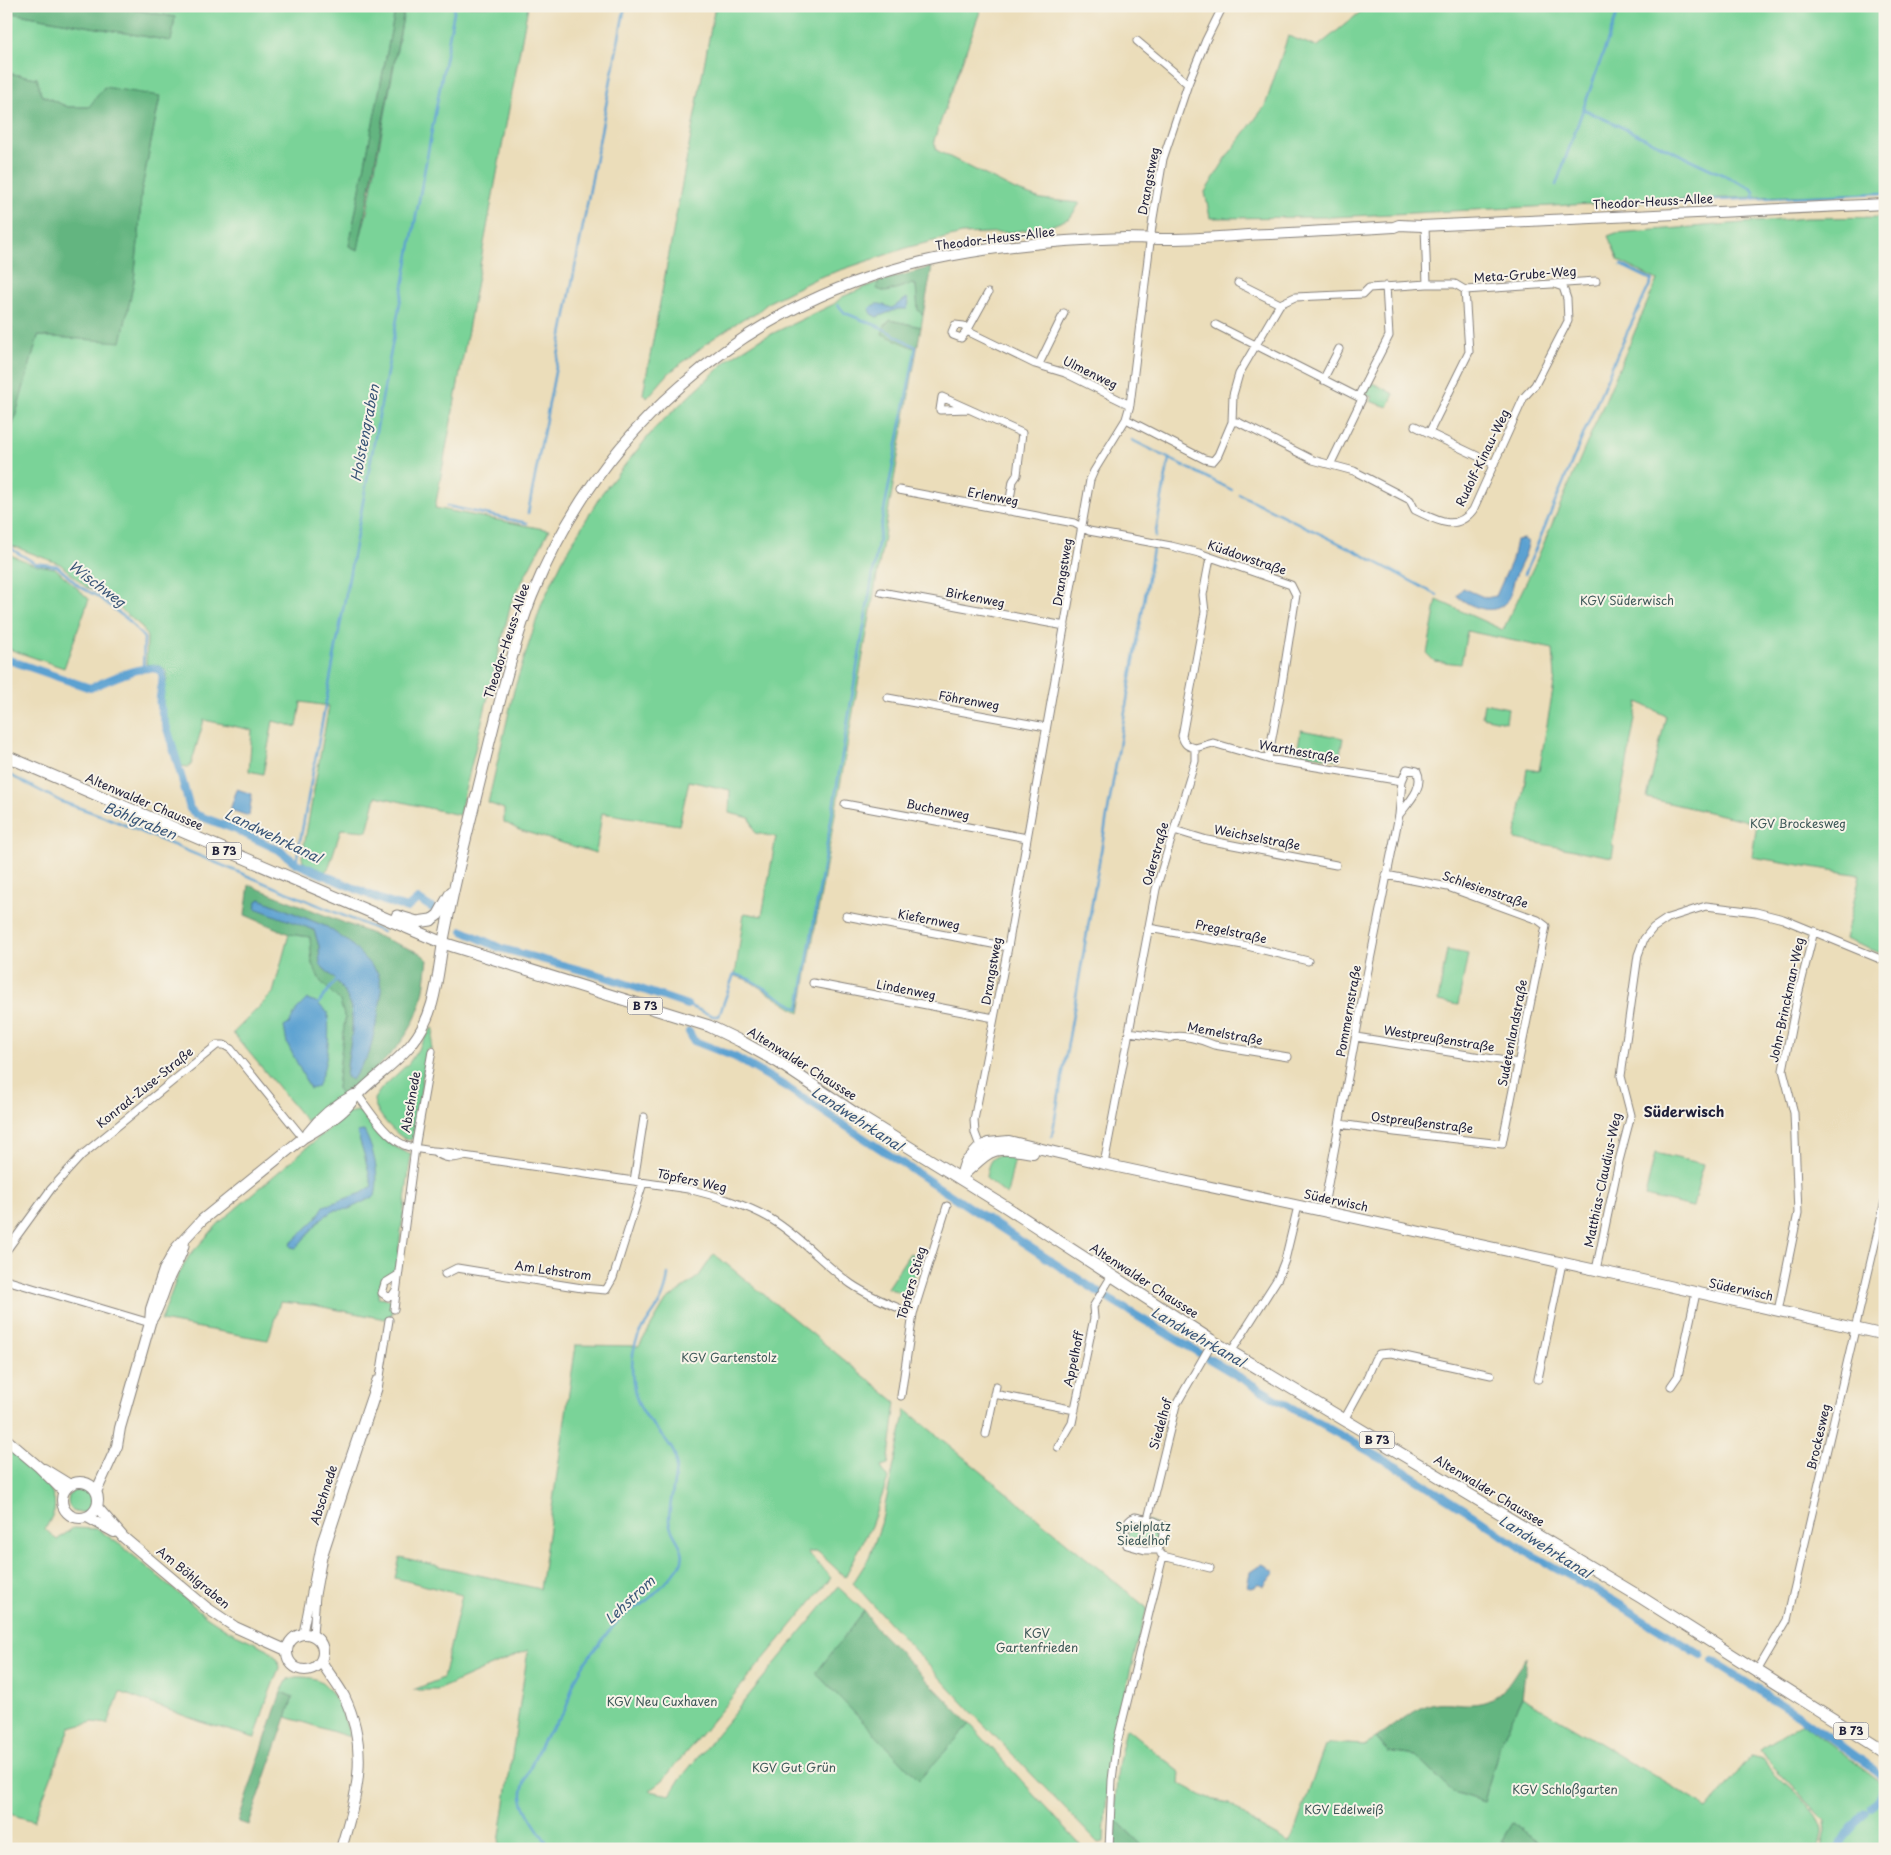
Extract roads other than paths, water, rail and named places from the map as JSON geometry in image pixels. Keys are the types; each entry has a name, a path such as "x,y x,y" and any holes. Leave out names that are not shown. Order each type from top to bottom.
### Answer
{"main road":[{"name":"Altenwalder Chaussee","path":"6,756 443,943 709,1026 740,1040 778,1062 862,1118 1006,1207 1210,1346 1232,1352 1642,1598 1885,1752"},
{"name":"Altenwalder Chaussee","path":"355,906 370,908 408,921 432,920"}],"street":[{"name":"Drangstweg","path":"983,1151 974,1127 974,1120 1008,947 1090,480 1126,420 1130,405 1163,159 1188,84 1206,40 1223,6"},
{"path":"1137,41 1188,84"},
{"name":"Theodor-Heuss-Allee","path":"150,1323 161,1305 168,1280 183,1249 184,1240 202,1220 304,1138 321,1128 346,1108 358,1094 414,1042 426,1022 434,998 455,888 493,726 511,661 530,601 555,546 580,502 615,455 656,408 710,360 754,330 815,297 887,270 978,251 1105,239 1202,238 1394,227 1399,225 1423,226 1885,204"},
{"path":"1423,226 1426,284"},
{"name":"Meta-Grube-Weg","path":"1280,304 1295,297 1363,294 1369,288 1386,286 1455,284 1464,290 1596,281"},
{"path":"1126,420 1210,461 1213,461 1218,455 1232,422 1233,395 1239,374 1280,304 1238,283"},
{"name":"Rudolf-Kinau-Weg","path":"1232,422 1238,422 1313,460 1330,463 1354,471 1410,500 1414,510 1440,522 1461,522 1473,510 1524,397 1535,384 1568,321 1567,298 1563,287 1557,285"},
{"path":"1358,397 1389,336 1386,286"},
{"path":"1430,433 1468,352 1464,290"},
{"name":"Ulmenweg","path":"988,293 967,331 1035,364 1066,373 1130,405"},
{"path":"1039,364 1064,313"},
{"path":"1216,325 1362,399 1330,463"},
{"path":"1323,380 1338,349"},
{"path":"968,409 1022,431 1017,475 1013,481 1008,511"},
{"path":"1415,426 1494,464"},
{"name":"Erlenweg","path":"899,490 1074,523 1082,528"},
{"name":"Küddowstraße","path":"1082,528 1089,531 1171,546 1290,585 1296,594 1268,759"},
{"path":"1194,748 1187,746 1182,736 1205,612 1203,595 1210,558"},
{"name":"Birkenweg","path":"881,592 1065,626"},
{"name":"Föhrenweg","path":"888,698 1046,727"},
{"name":"Warthestraße","path":"1194,748 1213,743 1268,759 1402,782"},
{"name":"Oderstraße","path":"1104,1164 1160,875 1192,775 1195,761 1194,748"},
{"name":"Pommernstraße","path":"1323,1212 1399,814 1402,782 1407,769 1417,771 1420,776 1417,792 1399,814"},
{"name":"Buchenweg","path":"844,804 1027,838"},
{"name":"Weichselstraße","path":"1174,830 1207,840 1336,865"},
{"name":"Schlesienstraße","path":"1386,875 1448,887 1538,920 1546,926"},
{"path":"432,920 438,915 455,888"},
{"name":"Matthias-Claudius-Weg","path":"1596,1270 1619,1161 1631,1115 1620,1076 1638,955 1644,939 1653,928 1668,918 1706,906 1756,912 1814,931 1885,961"},
{"name":"Kiefernweg","path":"846,916 1008,947"},
{"name":"Sudetenlandstraße","path":"1502,1144 1546,926"},
{"name":"Pregelstraße","path":"1149,928 1243,945 1308,961"},
{"name":"John-Brinckman-Weg","path":"1778,1311 1798,1213 1794,1113 1783,1070 1797,999 1814,931"},
{"name":"Lindenweg","path":"813,984 994,1018"},
{"name":"Memelstraße","path":"1129,1032 1170,1038 1176,1036 1214,1045 1288,1057"},
{"name":"Westpreußenstraße","path":"1356,1037 1518,1063"},
{"name":"Konrad-Zuse-Straße","path":"6,1251 50,1191 82,1155 218,1045 226,1045 232,1049 304,1138"},
{"name":"Abschnede","path":"394,1309 415,1148 432,1051"},
{"name":"Töpfers Weg","path":"358,1094 390,1136 404,1145 435,1152 442,1157 464,1156 688,1189 741,1205 770,1219 800,1239 850,1283 866,1294 913,1314"},
{"path":"634,1181 644,1117"},
{"name":"Ostpreußenstraße","path":"1340,1124 1502,1144"},
{"name":"Süderwisch","path":"983,1151 988,1143 1009,1141 1104,1164 1596,1270 1885,1335"},
{"path":"960,1179 965,1163 983,1151"},
{"name":"Am Lehstrom","path":"444,1274 457,1268 582,1288 606,1290 613,1278 643,1182"},
{"name":"Brockesweg","path":"1757,1671 1787,1620 1885,1201"},
{"name":"Töpfers Stieg","path":"901,1396 913,1314 947,1206"},
{"path":"1232,1352 1278,1278 1285,1260 1298,1206"},
{"path":"1538,1380 1562,1263"},
{"path":"396,1290 392,1296 388,1297 382,1293 385,1283 398,1276"},
{"name":"Appelhoff","path":"1058,1447 1072,1423 1094,1318 1093,1307 1111,1277"},
{"path":"6,1280 150,1323 112,1458 92,1488"},
{"path":"1671,1386 1678,1376 1696,1293"},
{"name":"Abschnede","path":"308,1634 323,1558 378,1389 389,1320"},
{"name":"Siedelhof","path":"1148,1519 1176,1405 1210,1346"},
{"path":"1344,1420 1379,1354 1391,1353 1491,1376"},
{"path":"986,1434 996,1386"},
{"path":"994,1394 1075,1410"},
{"path":"6,1439 39,1467 54,1474 66,1488"},
{"path":"81,1482 92,1488 98,1498 97,1507 93,1513 80,1519 73,1518 67,1514 61,1502 66,1488 81,1482"},
{"name":"Am Böhlgraben","path":"97,1507 123,1536 207,1608 235,1627 286,1650"},
{"path":"1157,1550 1162,1542 1164,1526 1148,1519 1135,1516 1131,1518 1125,1528 1127,1545 1145,1550 1157,1550 1163,1556 1210,1568"},
{"name":"Am Böhlgraben","path":"87,1517 123,1536"},
{"path":"1109,1849 1112,1780 1116,1747 1163,1556"},
{"name":"Am Böhlgraben","path":"252,1634 286,1639 292,1638"},
{"path":"308,1634 318,1639 323,1649 321,1660 312,1668 301,1670 288,1660 286,1650 292,1638 308,1634"},
{"path":"321,1660 342,1694 348,1708 356,1732 360,1769 357,1794 341,1849"},
{"path":"312,1668 348,1708"}],"water":[{"path":"907,298 909,303 907,309 898,309 877,317 871,314 869,309 877,304 892,308"},
{"path":"1524,539 1528,542 1527,550 1510,595 1504,604 1499,608 1493,609 1480,608 1467,603 1457,596 1463,588 1486,598 1496,596 1512,560 1516,540"},
{"path":"237,789 252,794 249,816 230,810"},
{"path":"260,899 327,927 351,944 378,973 382,990 378,1017 369,1054 352,1080 346,1077 352,1029 350,1004 335,979 320,965 319,946 314,930 255,908 257,901"},
{"path":"307,999 316,1002 328,1013 329,1022 324,1069 317,1087 310,1089 287,1043 284,1027 289,1024 297,1009"},
{"path":"364,1131 371,1146 375,1163 377,1180 375,1196 349,1209 335,1210 322,1218 296,1248 291,1247 290,1244 316,1219 324,1206 362,1193 372,1186 357,1132"},
{"path":"1262,1564 1275,1572 1263,1587 1258,1583 1255,1587 1250,1588 1247,1586 1250,1572"}],"waterway":[{"name":"Holstengraben","path":"296,863 455,6"},
{"path":"528,513 625,6"},
{"path":"1556,185 1620,6"},
{"path":"1871,6 1885,13"},
{"path":"1583,109 1751,188 1754,192 1754,199"},
{"path":"1650,203 1885,193"},
{"path":"1525,574 1618,352 1652,280 1621,265"},
{"path":"687,1005 713,1016 719,1016 734,974 749,979 799,1009 881,526 916,347 880,327 845,313 838,305"},
{"path":"1132,440 1232,490"},
{"path":"1155,537 1169,459"},
{"path":"1239,494 1357,552 1437,595"},
{"path":"447,506 527,523"},
{"name":"Wischweg","path":"6,540 13,550 35,563 57,566 80,587 97,596 128,620 144,638 143,669"},
{"path":"1052,1136 1153,549"},
{"name":"Landwehrkanal","path":"6,659 90,688 135,671 153,668 159,670 163,676 159,702 190,809 197,815 234,829 279,850 296,863 384,901 407,908 418,899 432,908"},
{"name":"Böhlgraben","path":"6,773 62,802 103,816 383,932"},
{"name":"Landwehrkanal","path":"463,931 500,948 603,976 687,1005"},
{"path":"318,1004 336,980"},
{"name":"Landwehrkanal","path":"689,1032 694,1041 735,1057 783,1085 1112,1301 1278,1400 1404,1471 1475,1516 1525,1551 1590,1587 1701,1655"},
{"name":"Lehstrom","path":"551,1849 528,1814 522,1799 523,1788 535,1756 545,1737 565,1710 575,1680 592,1652 622,1617 646,1601 664,1584 678,1568 682,1559 681,1548 672,1531 669,1520 676,1459 670,1446 644,1414 636,1397 632,1375 635,1344 661,1301 668,1274"},
{"name":"Landwehrkanal","path":"1712,1661 1798,1715 1877,1772 1885,1780"},
{"path":"1872,1806 1885,1792"},
{"path":"1838,1849 1849,1831 1866,1812"}],"district":[{"name":"Süderwisch","path":"1684,1112"}],"park label":[{"name":"KGV Süderwisch","path":"1627,601"},
{"name":"KGV Brockesweg","path":"1798,824"},
{"name":"KGV Gartenstolz","path":"729,1358"},
{"name":"Spielplatz Siedelhof","path":"1143,1534"},
{"name":"KGV Gartenfrieden","path":"1037,1641"},
{"name":"KGV Neu Cuxhaven","path":"662,1702"},
{"name":"KGV Gut Grün","path":"794,1768"},
{"name":"KGV Schloßgarten","path":"1565,1790"},
{"name":"KGV Edelweiß","path":"1344,1810"}]}
